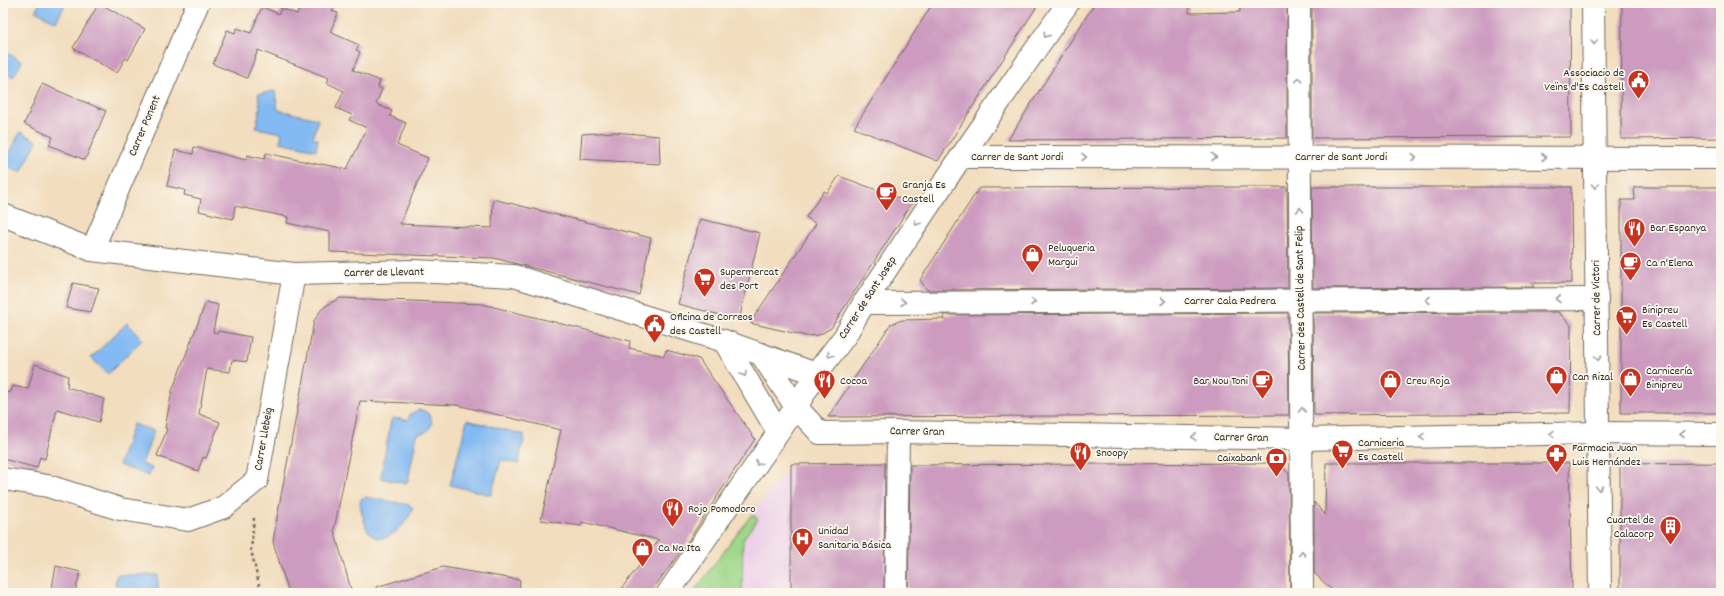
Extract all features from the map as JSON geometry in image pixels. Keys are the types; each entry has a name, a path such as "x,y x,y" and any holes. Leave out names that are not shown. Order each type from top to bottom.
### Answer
{"street":[{"name":"Carrer Ponent","path":"92,250 198,3"},
{"name":"Carrer de Sant Josep","path":"668,593 699,546 756,467 816,374 845,336 864,303 961,157 1068,3"},
{"name":"Carrer des Castell de Sant Felip","path":"1299,3 1302,439 1300,462 1302,593"},
{"name":"Carrer de Victori","path":"1593,3 1600,593"},
{"name":"Carrer de Sant Jordi","path":"961,157 1721,158"},
{"name":"Carrer de Llevant","path":"3,215 92,250 294,274 414,271 514,276 724,341 816,374"},
{"name":"Carrer Llebeig","path":"3,479 48,486 120,509 188,520 224,507 256,480 294,274"},
{"name":"Carrer Cala Pedrera","path":"864,303 1597,299"},
{"path":"724,341 778,432"},
{"path":"761,354 796,407"},
{"name":"Carrer Gran","path":"796,407 820,433 898,432 1302,439 1599,433 1721,434"},
{"path":"896,593 898,432"}],"path":[{"path":"256,480 251,550 261,593"}],"shaded area":[{"name":"Unidad Sanitaria Básica","path":"890,463 887,593 693,593 791,464"}],"green space":[{"path":"752,514 758,519 743,539 742,593 693,593"}],"water":[{"path":"40,3 66,3 56,22 35,11"},
{"path":"3,50 22,62 13,77 3,71"},
{"path":"275,91 278,110 318,119 313,138 318,139 316,150 280,142 282,133 256,128 260,107 258,94"},
{"path":"20,132 37,141 21,173 4,165"},
{"path":"127,323 143,339 108,374 91,358"},
{"path":"418,410 424,411 428,414 432,423 427,431 417,434 408,481 406,483 383,479 381,476 391,420 393,418 408,420 410,414"},
{"path":"467,420 525,435 518,464 501,460 491,495 450,485"},
{"path":"133,424 154,431 142,464 152,468 149,476 119,465"},
{"path":"365,497 410,505 413,508 409,517 399,529 386,538 379,538 373,536 367,529 360,505 361,499"},
{"path":"117,575 158,575 158,593 123,593 116,585 115,580"}],"building":[{"path":"99,3 145,29 128,60 125,58 117,73 73,48"},
{"path":"302,3 335,3 332,11 338,13 330,32 359,45 356,50 360,52 353,70 380,81 378,87 382,89 376,104 392,111 390,116 406,123 397,145 428,158 400,224 492,228 493,199 651,238 639,295 494,258 330,252 330,232 287,223 288,217 235,206 233,219 199,211 201,199 184,195 185,190 167,186 175,150 193,154 194,147 246,160 247,155 264,159 266,153 347,169 367,128 349,120 352,115 336,108 344,91 327,83 329,78 258,50 247,78 213,64 227,30 235,33 237,28 251,33 262,7 279,14 281,8 297,14"},
{"path":"933,3 1039,3 938,161 854,128"},
{"path":"1095,3 1189,5 1189,13 1240,12 1240,3 1287,3 1287,138 1008,140"},
{"path":"1312,3 1570,3 1571,137 1312,138"},
{"path":"1622,3 1721,3 1721,138 1621,139"},
{"path":"42,84 106,111 85,160 49,145 53,137 24,124"},
{"path":"614,132 659,136 660,164 580,159 582,134"},
{"path":"839,176 912,203 831,328 819,335 806,336 750,323 816,224 806,217 824,191 827,193"},
{"path":"1287,187 1288,288 927,290 920,280 979,188"},
{"path":"1312,187 1571,187 1572,283 1531,283 1534,287 1313,288"},
{"path":"1634,187 1721,187 1721,413 1621,413 1621,200 1635,200"},
{"path":"700,219 760,233 739,320 678,304"},
{"path":"73,283 99,288 91,312 66,308"},
{"path":"340,298 482,304 630,341 629,348 664,356 666,350 699,359 755,439 686,544 650,593 618,593 659,540 582,522 581,526 541,520 561,430 457,405 360,401 334,530 352,593 289,593 273,542 280,501 314,321 321,310"},
{"path":"206,302 218,305 213,332 218,333 218,331 251,337 247,362 232,360 230,372 207,369 199,414 220,422 206,458 203,457 198,471 157,456 167,429 165,428 172,391"},
{"path":"1558,312 1571,325 1570,413 1314,415 1313,313"},
{"path":"1288,313 1289,415 828,417 891,324 902,320 945,319 943,315"},
{"path":"35,364 68,376 67,387 104,399 99,422 57,409 45,459 40,457 37,468 3,459 3,393 11,392 13,386 28,389"},
{"name":"Unidad Sanitaria Básica","path":"885,463 884,593 791,593 791,464"},
{"path":"1279,463 1289,474 1290,593 908,593 910,465"},
{"path":"1326,463 1569,463 1572,593 1335,593 1314,573 1314,502 1325,515"},
{"name":"Cuartel de Calacorp","path":"1721,463 1721,593 1620,593 1620,464"},
{"path":"56,566 80,572 75,593 51,593"},
{"path":"443,567 520,580 519,593 377,593 376,587"}],"place":[{"name":"Associacio de Veïns d'Es Castell","path":"1639,100"},
{"name":"Granja Es Castell","path":"887,212"},
{"name":"Bar Espanya","path":"1635,248"},
{"name":"Peluqueria Margui","path":"1032,274"},
{"name":"Ca n'Elena","path":"1630,282"},
{"name":"Supermercat des Port","path":"704,298"},
{"name":"Binipreu Es Castell","path":"1627,336"},
{"name":"Oficina de Correos des Castell","path":"654,344"},
{"name":"Can Rizal","path":"1556,396"},
{"name":"Carnicería Binipreu","path":"1630,398"},
{"name":"Cocoa","path":"825,400"},
{"name":"Bar Nou Toni","path":"1263,400"},
{"name":"Creu Roja","path":"1390,400"},
{"name":"Carniceria Es Castell","path":"1343,470"},
{"name":"Snoopy","path":"1080,472"},
{"name":"Farmacia Juan Luis Hernández","path":"1557,474"},
{"name":"Caixabank","path":"1277,478"},
{"name":"Rojo Pomodoro","path":"673,528"},
{"name":"Cuartel de Calacorp","path":"1670,546"},
{"name":"Unidad Sanitaria Básica","path":"803,558"},
{"name":"Ca Na Ita","path":"642,568"}]}
